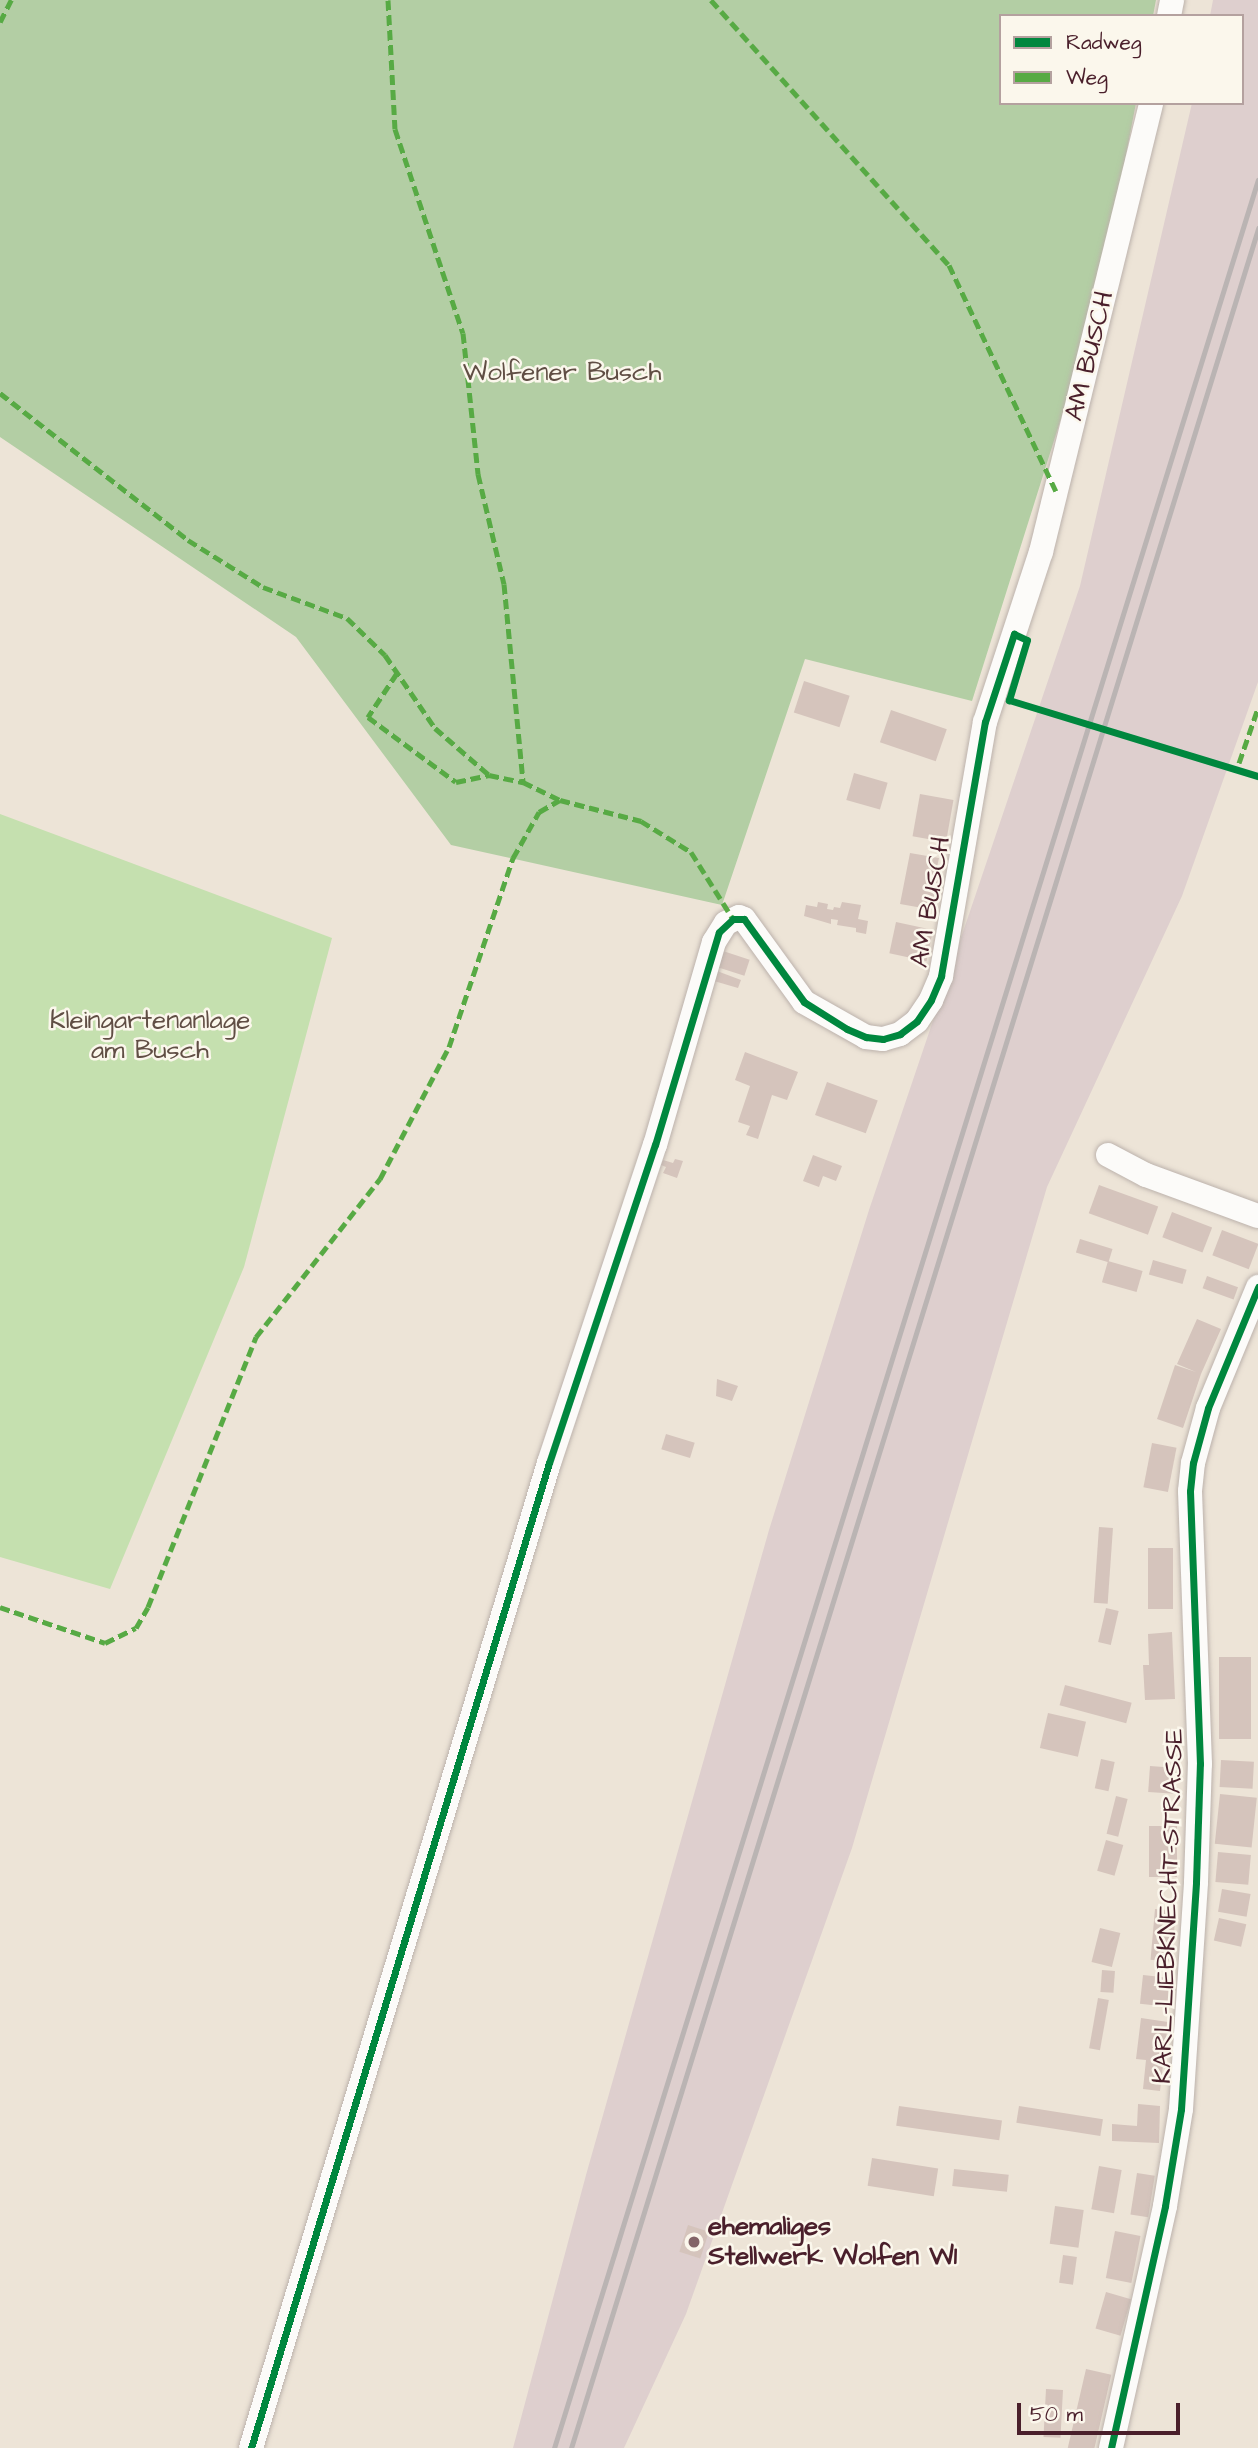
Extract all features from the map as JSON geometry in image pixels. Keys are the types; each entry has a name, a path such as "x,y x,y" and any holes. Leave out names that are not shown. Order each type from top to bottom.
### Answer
{"street":[{"name":"AM BUSCH","path":"251,2448 550,1463 655,1145 714,942 726,923 739,917 748,922 804,1002 847,1029 883,1040 900,1034 917,1021 931,1000 941,976 985,722 1041,552 1151,105"},
{"path":"1108,1155 1146,1175 1258,1216"},
{"name":"KARL-LIEBKNECHT-STRASSE","path":"1111,2448 1166,2206 1181,2109 1199,1790 1190,1491 1193,1463 1208,1408 1258,1287"}],"shaded area":[{"path":"1213,0 1258,0 1258,682 1182,896 1047,1187 852,1848 686,2314 624,2448 513,2448 586,2175 769,1530 869,1210 1080,586 1192,105 1244,105 1244,14 1210,14"}],"green space":[{"name":"Wolfener Busch","path":"0,0 1156,0 1153,14 999,14 999,105 1136,105 1098,301 972,701 805,659 722,905 451,845 296,637 0,437"},
{"name":"Kleingartenanlage am Busch","path":"0,814 332,938 244,1267 110,1589 0,1557"}],"building":[{"path":"804,681 850,696 839,727 794,712"},
{"path":"891,710 947,729 936,761 880,742"},
{"path":"854,773 888,783 880,810 846,800"},
{"path":"920,794 953,800 946,842 913,836"},
{"path":"910,853 939,858 936,872 940,873 934,910 900,904"},
{"path":"818,902 828,904 827,909 833,910 834,907 840,908 842,902 861,905 858,919 868,921 866,934 856,932 856,928 837,925 838,920 831,919 831,924 804,916 806,905 817,907"},
{"path":"896,922 933,930 927,961 889,953"},
{"path":"723,951 750,960 744,976 718,967"},
{"path":"717,971 741,980 738,988 714,981"},
{"path":"745,1052 798,1072 787,1100 772,1095 758,1139 746,1135 750,1126 738,1122 750,1086 735,1080"},
{"path":"827,1082 878,1100 866,1133 815,1115"},
{"path":"813,1155 842,1166 836,1181 823,1176 819,1187 803,1181"},
{"path":"675,1159 683,1161 677,1178 663,1173 666,1167 661,1165 663,1160 673,1163"},
{"path":"1099,1185 1158,1207 1148,1235 1089,1213"},
{"path":"1172,1212 1212,1227 1202,1253 1162,1237"},
{"path":"1222,1230 1258,1244 1249,1269 1212,1255"},
{"path":"1080,1239 1113,1249 1108,1262 1076,1252"},
{"path":"1153,1260 1187,1270 1183,1284 1149,1274"},
{"path":"1108,1261 1143,1271 1137,1292 1102,1282"},
{"path":"1207,1276 1238,1287 1234,1300 1203,1288"},
{"path":"1197,1319 1221,1329 1201,1374 1183,1428 1157,1419 1175,1365 1196,1372 1177,1364"},
{"path":"717,1379 738,1386 732,1401 716,1396"},
{"path":"666,1434 695,1443 690,1458 661,1449"},
{"path":"1152,1443 1177,1448 1168,1492 1143,1487"},
{"path":"1099,1527 1113,1528 1108,1604 1094,1603"},
{"path":"1148,1548 1173,1548 1173,1609 1148,1609"},
{"path":"1106,1608 1119,1611 1111,1645 1098,1642"},
{"path":"1172,1632 1175,1699 1145,1700 1143,1665 1149,1665 1148,1634"},
{"path":"1219,1657 1251,1657 1251,1739 1219,1739"},
{"path":"1065,1685 1132,1703 1126,1723 1060,1705"},
{"path":"1048,1713 1086,1722 1078,1757 1040,1748"},
{"path":"1101,1759 1115,1762 1108,1791 1095,1788"},
{"path":"1221,1760 1254,1762 1253,1789 1220,1787"},
{"path":"1150,1766 1177,1768 1175,1794 1148,1792"},
{"path":"1220,1794 1257,1798 1252,1848 1215,1844"},
{"path":"1116,1796 1128,1799 1118,1837 1107,1834"},
{"path":"1149,1826 1177,1826 1177,1877 1149,1877"},
{"path":"1106,1840 1123,1845 1114,1876 1097,1871"},
{"path":"1218,1852 1251,1855 1248,1885 1215,1882"},
{"path":"1222,1889 1251,1894 1247,1917 1218,1912"},
{"path":"1155,1909 1176,1911 1171,1962 1151,1960"},
{"path":"1219,1918 1246,1924 1241,1947 1214,1940"},
{"path":"1100,1928 1120,1933 1112,1967 1092,1962"},
{"path":"1102,1970 1115,1971 1113,1993 1100,1992"},
{"path":"1143,1975 1171,1978 1168,2007 1140,2004"},
{"path":"1098,1998 1109,2000 1100,2050 1089,2048"},
{"path":"1141,2018 1168,2022 1160,2091 1143,2089 1146,2060 1136,2059"},
{"path":"1138,2104 1160,2106 1159,2143 1112,2141 1112,2124 1137,2126"},
{"path":"899,2106 1002,2120 999,2140 896,2126"},
{"path":"1019,2106 1103,2119 1100,2136 1016,2123"},
{"path":"872,2158 938,2168 934,2196 868,2186"},
{"path":"1099,2166 1122,2170 1114,2213 1091,2209"},
{"path":"954,2169 1009,2175 1007,2192 952,2186"},
{"path":"1137,2173 1155,2176 1148,2217 1130,2214"},
{"path":"1055,2206 1084,2210 1078,2248 1050,2244"},
{"name":"ehemaliges Stellwerk Wolfen W1","path":"688,2225 709,2232 700,2258 679,2252"},
{"path":"1115,2231 1141,2236 1131,2283 1106,2278"},
{"path":"1063,2255 1077,2257 1073,2285 1059,2283"},
{"path":"1106,2292 1131,2299 1121,2336 1096,2329"},
{"path":"1086,2369 1111,2375 1094,2448 1068,2448"},
{"path":"1046,2389 1063,2390 1060,2438 1043,2437"}],"railway":[{"path":"554,2448 1258,180"},
{"path":"571,2448 1258,228"}],"marked path":[{"path":"0,22 11,0"},
{"path":"388,0 395,129 463,333 478,474 504,584 523,782"},
{"path":"711,0 949,265 1056,491"},
{"path":"0,393 188,540 263,587 347,618 385,655 435,728 489,775 523,782 560,800 641,821 691,852 733,919"},
{"path":"397,673 368,717 456,782 489,775"},
{"path":"1239,763 1258,708"},
{"path":"0,1607 105,1643 136,1628 148,1607 256,1337 380,1179 449,1047 513,858 539,812 560,800"}],"cycle path":[{"path":"251,2448 549,1463 655,1145 719,932 733,919 744,919 804,1002 847,1029 866,1037 883,1039 900,1034 917,1021 931,1000 941,976 985,722 1014,634 1027,640 1009,700 1258,776"},
{"path":"1111,2448 1165,2206 1181,2109 1196,1882 1200,1764 1190,1491 1193,1463 1208,1408 1258,1287"}],"place":[{"name":"ehemaliges Stellwerk Wolfen W1","path":"694,2242"}]}
